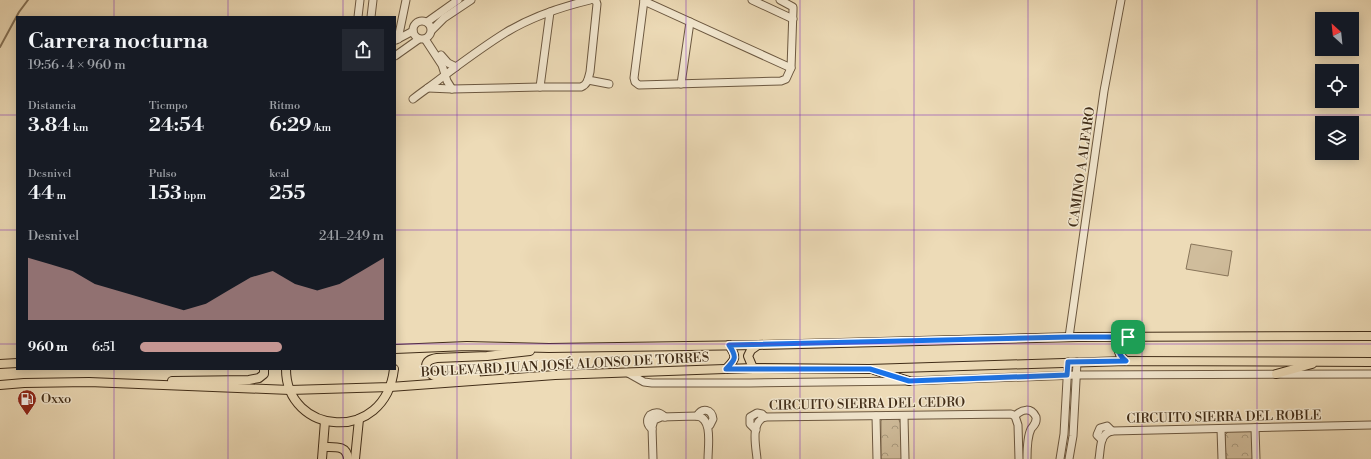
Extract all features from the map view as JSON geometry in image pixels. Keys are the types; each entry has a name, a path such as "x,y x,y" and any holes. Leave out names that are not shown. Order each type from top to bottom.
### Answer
{"main road":[{"name":"BOULEVARD JUAN JOSÉ ALONSO DE TORRES","path":"396,349 467,346 549,348 758,345 1069,337 1371,336"},
{"path":"1126,361 1121,356 1119,350 1120,344 1128,337"},
{"path":"726,369 734,360 735,356 729,345"},
{"path":"753,368 748,356 751,350 758,345"},
{"path":"507,379 469,376 434,376 429,374 426,366 428,361 436,358 509,355 549,348"},
{"name":"BOULEVARD JUAN JOSÉ ALONSO DE TORRES","path":"0,385 89,382 290,390 390,387 555,375 753,368 870,369 1126,361 1371,362"},
{"path":"1276,374 1323,362"},
{"path":"0,364 16,363"},
{"path":"870,369 909,381"},
{"path":"146,384 198,380 249,380 262,376 264,374 264,370"},
{"path":"286,370 290,390 296,400 306,411 325,421 340,423 359,419 370,413 379,405 390,387 394,370"},
{"path":"355,459 359,419"},
{"path":"322,459 325,421"},
{"path":"323,447 343,448 346,451 348,459"}],"street":[{"path":"358,16 360,0"},
{"path":"371,16 373,0"},
{"path":"396,39 406,0"},
{"path":"396,39 413,31 419,21 427,22 458,0"},
{"path":"396,55 426,36 444,18 469,0"},
{"path":"413,100 456,67 506,32 522,23 567,5 590,0"},
{"path":"428,88 581,87 585,85 588,80 597,4 594,0"},
{"path":"752,0 794,19"},
{"path":"780,0 793,7 794,19 791,68 786,79 782,81 639,85 635,82 634,78 644,1 791,68"},
{"name":"CAMINO A ALFARO","path":"1069,337 1104,91 1121,0"},
{"path":"540,87 550,12"},
{"path":"402,17 416,24"},
{"path":"427,22 430,25 426,36 442,64 446,81 452,89"},
{"path":"681,84 690,22"},
{"path":"413,31 416,37 426,36"},
{"path":"426,36 444,60 450,65 456,67"},
{"path":"588,80 609,84"},
{"path":"1060,459 1064,434 1068,362"},
{"path":"1069,459 1073,436 1078,362"},
{"path":"628,373 644,382 652,383 750,384 909,381 1067,375 1371,374"},
{"name":"CIRCUITO SIERRA DEL CEDRO","path":"757,459 756,426 759,420 765,417 1011,414 1015,416 1020,412 1027,410 1033,412 1036,417 1036,423 1029,434 1026,459"},
{"path":"653,459 652,423 654,420 664,417 701,416 708,426 708,459"},
{"path":"876,416 877,459"},
{"path":"904,416 905,459"},
{"path":"1015,416 1018,425 1019,459"},
{"name":"CIRCUITO SIERRA DEL ROBLE","path":"1099,459 1102,440 1105,434 1112,431 1371,426"},
{"path":"1255,428 1256,459"},
{"path":"1221,429 1222,459"}],"green space":[{"path":"1191,244 1232,251 1228,276 1186,269"},
{"path":"898,418 901,424 902,459 881,459 881,421 882,419"},
{"path":"1229,431 1250,431 1253,433 1254,459 1226,459 1225,435"}],"waterway":[{"path":"17,16 28,0"},
{"path":"0,47 16,18"}],"place":[{"name":"Oxxo","path":"27,416"}],"route":[{"path":"1128,337 1120,344 1119,350 1121,356 1126,361 1068,362 1067,375 909,381 870,369 726,369 732,364 735,356 729,345 1128,337"}]}
